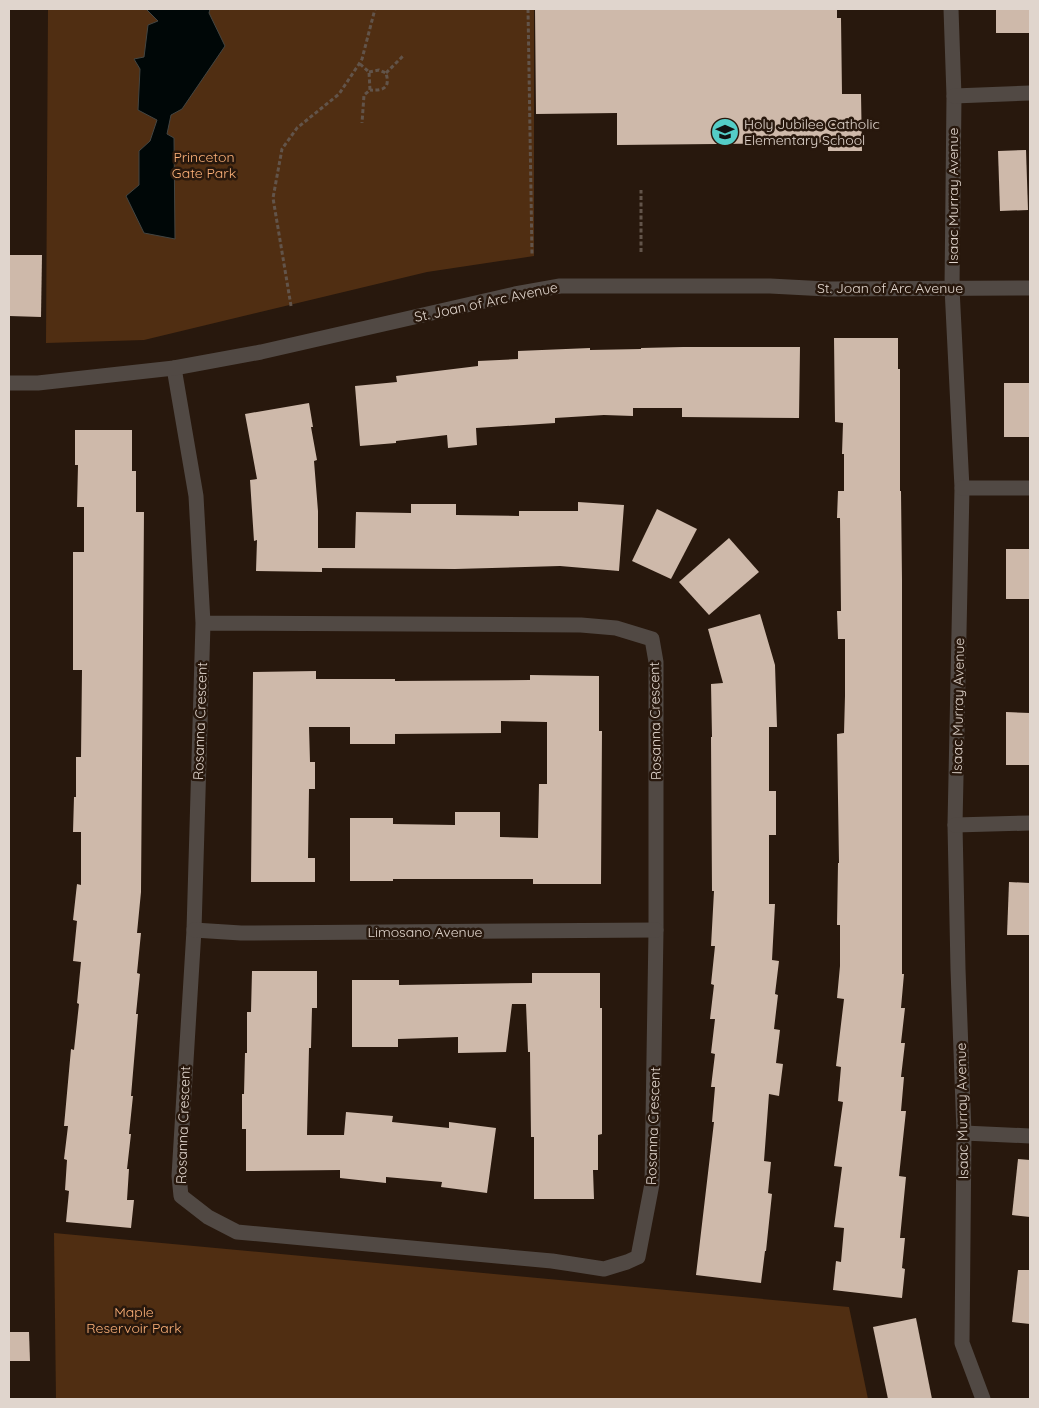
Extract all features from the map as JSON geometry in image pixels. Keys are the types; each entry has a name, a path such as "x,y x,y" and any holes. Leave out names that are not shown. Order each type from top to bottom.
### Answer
{"street":[{"name":"Isaac Murray Avenue","path":"952,9 954,96 952,288 962,488 955,825 964,1133 962,1343 983,1399"},
{"path":"954,96 1030,93"},
{"name":"St. Joan of Arc Avenue","path":"9,383 38,383 174,368 261,352 515,294 560,286 752,286 827,289 1030,288"},
{"name":"Rosanna Crescent","path":"174,368 196,496 203,623 194,930 179,1176 181,1196 208,1218 237,1232 552,1261 604,1269 638,1257 652,1184 656,930 656,662 652,639 616,628 581,625 203,623"},
{"path":"962,488 1030,488"},
{"path":"955,825 1030,823"},
{"name":"Limosano Avenue","path":"194,930 240,933 656,930"},
{"path":"964,1133 1030,1136"}],"path":[{"path":"291,306 273,198 282,149 298,128 339,94 359,64 375,9"},
{"path":"528,9 532,255"},
{"path":"386,73 403,56"},
{"path":"359,64 369,72 370,90"},
{"path":"369,72 379,70 386,73"},
{"path":"362,123 364,95 370,90 380,91 386,87 388,81 386,73"},
{"path":"641,190 641,252"}],"green space":[{"name":"Princeton Gate Park","path":"48,9 534,9 534,256 427,272 144,340 46,343"},
{"name":"Maple Reservoir Park","path":"54,1233 849,1307 868,1399 56,1399"}],"shaded area":[{"path":"146,9 210,9 209,13 225,46 182,109 171,115 167,134 174,138 175,239 144,233 126,196 139,185 139,151 150,141 157,120 138,110 140,69 134,59 144,57 148,25 158,21"}],"building":[{"path":"535,9 837,9 837,18 841,18 842,94 861,94 862,151 828,151 828,143 617,145 617,113 536,114"},
{"path":"996,9 1030,9 1030,33 996,33"},
{"path":"1026,150 1028,210 1000,211 998,151"},
{"path":"10,255 42,255 41,317 9,316"},
{"path":"834,338 898,338 902,580 902,974 904,974 901,1008 905,1008 901,1043 905,1043 901,1077 904,1077 901,1111 906,1111 899,1176 906,1177 900,1238 905,1238 902,1268 905,1269 902,1298 833,1290 836,1261 841,1262 844,1228 834,1227 842,1167 834,1166 843,1102 838,1101 841,1067 836,1066 844,999 837,998 840,966 840,925 837,925 839,863 837,734 844,733 845,696 845,639 838,639 837,611 841,611 840,518 837,518 838,491 844,491 844,454 842,454 843,423 835,422"},
{"path":"683,347 800,347 799,418 682,417 682,408 633,408 633,416 604,415 555,418 555,423 476,428 477,445 448,448 447,435 396,441 396,443 360,446 355,386 397,382 396,376 478,366 478,361 518,359 518,351"},
{"path":"1004,383 1030,383 1030,437 1004,437"},
{"path":"309,403 317,460 314,461 318,511 318,548 355,548 356,512 411,513 411,504 456,504 456,515 519,516 519,511 578,511 578,502 624,505 619,571 560,566 455,569 322,568 322,572 256,571 257,540 254,541 250,480 257,479 245,414"},
{"path":"75,430 132,430 132,471 136,471 136,512 144,512 141,892 137,933 141,933 137,973 140,974 131,1096 133,1096 129,1134 131,1134 127,1169 129,1169 127,1200 134,1200 131,1228 66,1222 69,1191 65,1190 67,1160 64,1159 68,1126 64,1126 71,1049 74,1050 79,1004 77,1003 81,962 73,961 77,921 73,920 77,884 81,885 81,832 73,832 74,797 76,797 76,757 81,757 82,670 73,670 73,552 84,552 84,507 77,507 78,465 75,465"},
{"path":"657,509 697,529 671,579 632,561"},
{"path":"729,538 759,572 709,615 679,582"},
{"path":"1006,549 1030,549 1030,599 1006,599"},
{"path":"760,614 775,665 777,727 769,727 769,791 776,791 776,835 769,835 769,904 775,904 772,960 779,961 775,994 778,995 774,1029 780,1030 776,1063 783,1064 779,1096 769,1094 764,1161 771,1162 768,1193 772,1194 761,1283 696,1275 714,1122 712,1122 715,1087 711,1087 715,1054 711,1053 715,1019 710,1019 714,985 711,984 715,946 711,946 714,891 712,891 711,684 723,683 708,629"},
{"path":"316,671 316,679 395,679 395,681 530,680 530,675 599,676 599,731 602,731 601,884 533,884 533,879 393,879 393,881 350,881 350,818 393,818 393,824 455,825 455,812 500,812 500,837 538,838 539,784 547,784 547,722 501,721 501,733 395,734 395,744 350,744 350,727 309,727 310,762 315,762 315,789 309,789 308,858 315,858 315,882 251,882 253,672"},
{"path":"1006,712 1030,713 1030,765 1006,765"},
{"path":"1009,882 1030,883 1030,935 1007,935"},
{"path":"252,971 317,971 317,1008 312,1008 311,1048 309,1048 307,1135 344,1135 346,1112 393,1116 392,1122 449,1128 449,1122 496,1128 487,1193 441,1187 442,1182 386,1177 386,1183 340,1178 340,1170 246,1171 246,1129 242,1129 242,1094 244,1094 245,1053 247,1053 247,1012 251,1012"},
{"path":"532,973 600,973 600,1008 602,1008 602,1134 598,1135 598,1170 593,1170 594,1199 534,1199 534,1137 531,1137 530,1052 528,1052 526,1004 512,1004 506,1052 458,1053 458,1037 398,1039 398,1047 352,1047 352,980 399,980 399,985 532,983"},
{"path":"1018,1159 1030,1160 1030,1217 1012,1215"},
{"path":"1018,1270 1030,1270 1030,1324 1012,1322"},
{"path":"916,1318 932,1399 888,1399 873,1327"},
{"path":"9,1332 29,1332 30,1361 9,1361"}],"place":[{"name":"Holy Jubilee Catholic Elementary School","path":"725,132"}]}
